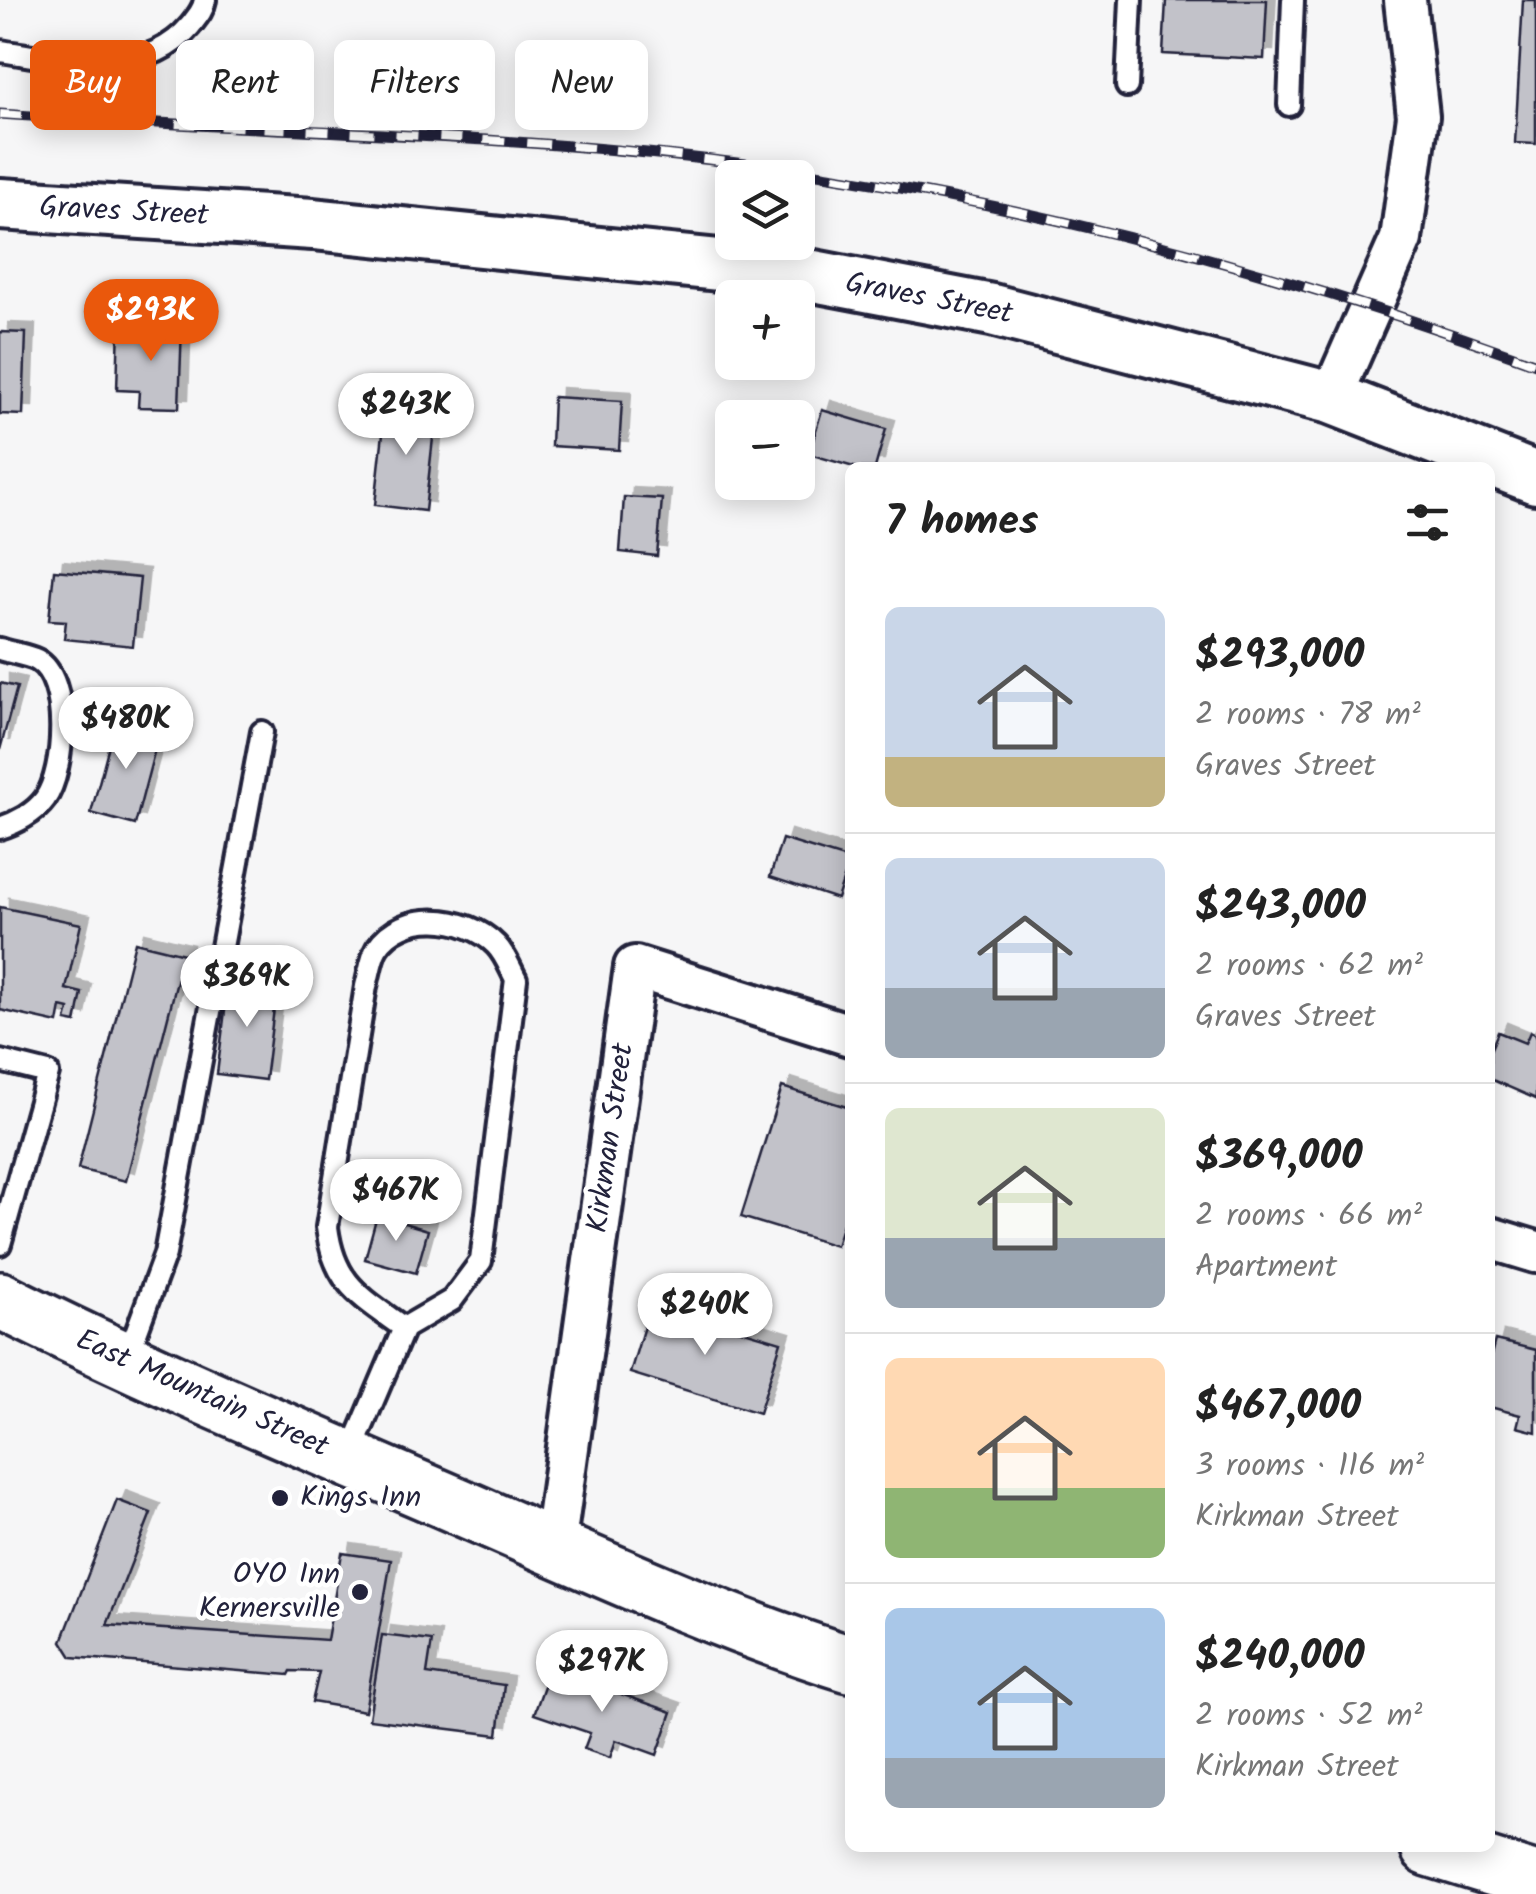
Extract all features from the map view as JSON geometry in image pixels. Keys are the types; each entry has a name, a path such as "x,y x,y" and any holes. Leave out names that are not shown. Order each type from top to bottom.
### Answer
{"main road":[{"name":"East Mountain Street","path":"0,1300 126,1362 554,1548 800,1648 845,1662"},
{"path":"1442,1852 1536,1881"}],"street":[{"path":"1331,398 1401,239 1418,116 1405,0"},
{"name":"Graves Street","path":"0,204 312,224 798,274 992,310 1331,398 1536,478"},
{"name":"Kirkman Street","path":"554,1548 635,967 845,1033"},
{"path":"1495,1240 1536,1252"}],"lane":[{"path":"0,51 84,63 143,59 175,43 204,8 205,0"},
{"path":"1127,86 1131,0"},
{"path":"1289,105 1293,0"},
{"path":"0,650 40,661 56,685 63,734 46,798 17,822 0,828"},
{"path":"126,1362 165,1254 262,732"},
{"path":"348,1458 404,1328 452,1300 481,1261 516,979 498,946 470,926 435,919 401,929 377,948 366,986 327,1226 331,1259 350,1288 404,1328"},
{"path":"0,1061 48,1074 10,1170 0,1244"}],"building":[{"path":"1166,0 1267,0 1264,59 1163,54"},
{"path":"1523,0 1536,0 1536,144 1515,143"},
{"path":"119,324 182,326 179,408 138,407 139,391 117,390"},
{"path":"0,332 26,333 23,415 0,414"},
{"path":"553,397 622,401 619,450 551,446"},
{"path":"386,406 436,411 425,511 375,505"},
{"path":"822,410 886,429 877,462 845,464 815,456 815,434"},
{"path":"624,497 662,499 657,556 620,552"},
{"path":"54,570 140,578 133,646 64,639 66,621 49,620"},
{"path":"0,683 17,687 0,750"},
{"path":"116,719 160,730 135,825 91,813"},
{"path":"782,839 845,858 845,875 837,899 770,877"},
{"path":"0,907 81,924 66,989 82,993 76,1023 66,1021 69,1009 61,1007 58,1023 0,1010"},
{"path":"135,942 184,954 126,1181 78,1169"},
{"path":"229,979 277,985 265,1080 217,1074"},
{"path":"1498,1032 1525,1043 1530,1032 1536,1035 1536,1099 1495,1081"},
{"path":"782,1087 845,1106 845,1217 836,1246 741,1217"},
{"path":"377,1215 428,1230 416,1273 365,1259"},
{"path":"651,1303 781,1342 759,1413 630,1373"},
{"path":"1495,1340 1536,1350 1536,1432 1517,1427 1520,1415 1495,1408"},
{"name":"OYO Inn Kernersville","path":"117,1500 151,1513 107,1625 327,1640 342,1553 391,1560 365,1711 312,1702 319,1672 291,1671 289,1675 72,1657 62,1641"},
{"path":"382,1635 432,1641 427,1674 504,1685 498,1735 369,1719"},
{"path":"550,1669 672,1712 657,1755 616,1740 610,1758 584,1749 590,1733 534,1714"}],"railway":[{"path":"0,114 553,145 737,163 839,178 941,196 1142,241 1341,298 1536,364"}],"place":[{"name":"Kings Inn","path":"280,1498"},
{"name":"OYO Inn Kernersville","path":"360,1592"}]}
